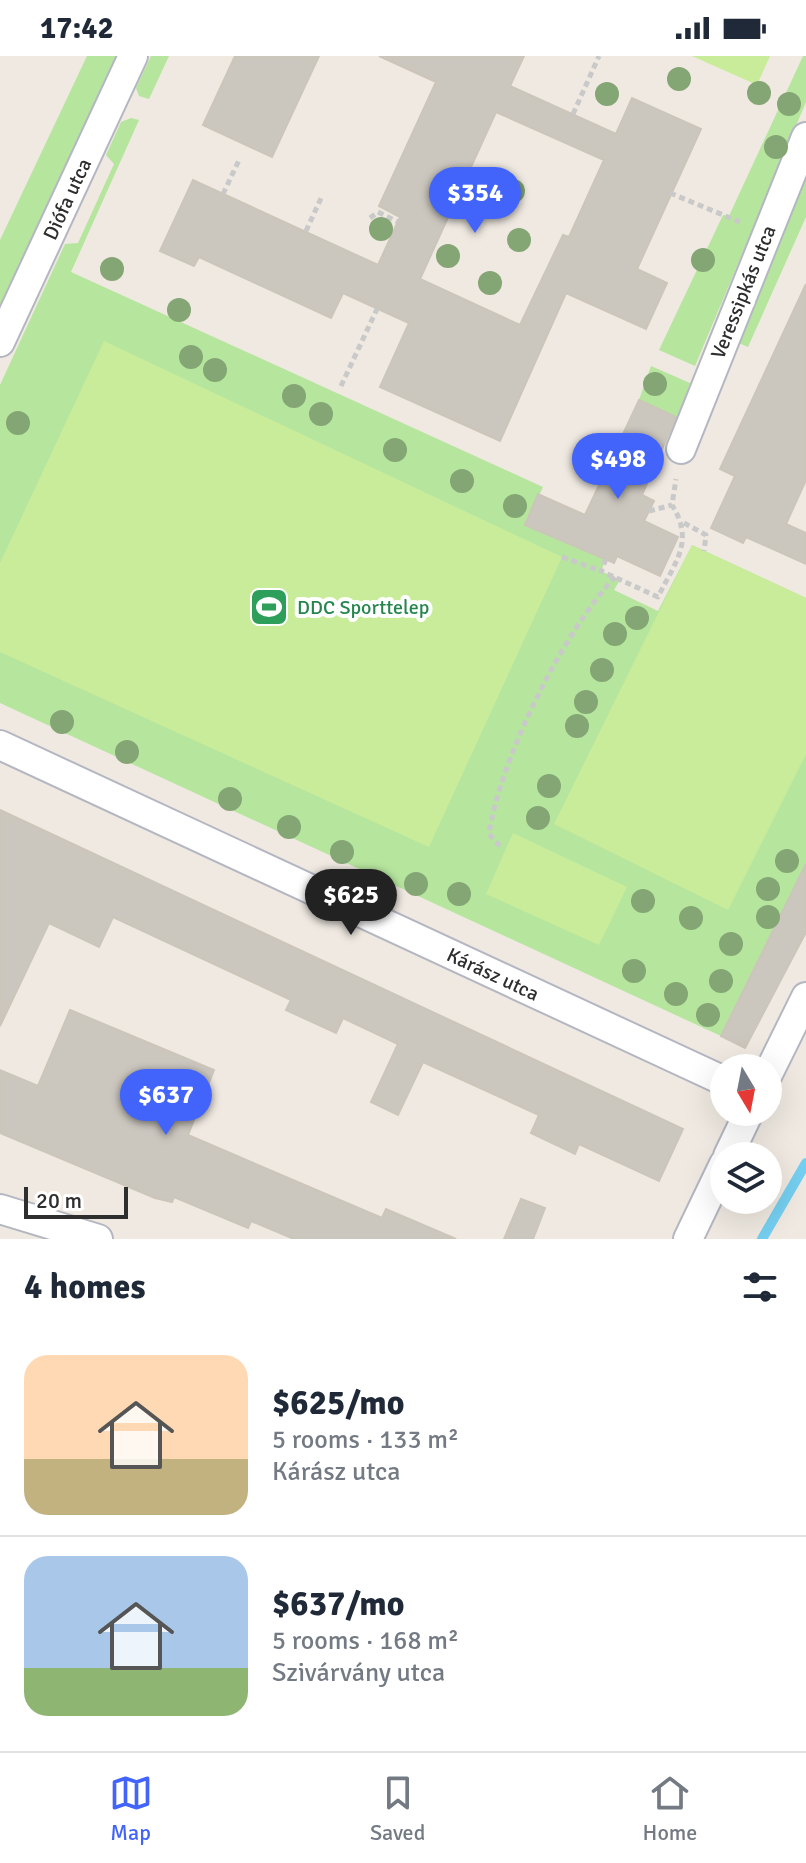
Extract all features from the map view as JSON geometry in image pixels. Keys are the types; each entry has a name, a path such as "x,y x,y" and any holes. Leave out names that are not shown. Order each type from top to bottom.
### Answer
{"street":[{"name":"Diófa utca","path":"0,342 133,56"},
{"name":"Veressipkás utca","path":"681,449 806,137"},
{"name":"Kárász utca","path":"0,745 710,1075"},
{"path":"778,1054 806,997"},
{"path":"688,1239 710,1193"},
{"path":"0,1209 98,1239"}],"path":[{"path":"573,114 599,56"},
{"path":"223,194 240,158"},
{"path":"670,193 767,233"},
{"path":"306,231 322,196"},
{"path":"370,218 378,212 398,222"},
{"path":"341,386 377,309"},
{"path":"562,557 658,597 685,541 683,523 672,505 681,449"},
{"path":"649,511 672,505"},
{"path":"683,523 706,535 704,551"},
{"path":"601,571 606,559"},
{"path":"500,846 489,834 494,799 561,649 615,577"}],"green space":[{"path":"87,56 117,56 0,307 0,240"},
{"path":"151,56 169,56 149,99 139,96 136,88"},
{"path":"692,56 770,56 757,85"},
{"path":"803,56 806,56 806,102 695,366 659,350 723,215 729,216"},
{"path":"131,118 139,120 71,272 543,487 525,525 566,543 571,535 606,559 601,571 620,580 614,590 658,611 692,545 806,598 806,863 721,1036 0,703 0,385 65,244 78,243 114,164 106,155 121,122"},
{"path":"806,177 806,217 748,347 736,342"},
{"name":"DDC Sporttelep","path":"104,341 562,557 429,847 0,652 0,563"},
{"path":"651,366 690,383 678,418 639,400"},
{"path":"692,545 806,598 806,754 728,910 554,824"},
{"path":"513,833 627,887 599,945 486,894"}],"building":[{"path":"235,56 319,56 272,157 203,125"},
{"path":"379,56 524,56 510,86 616,134 632,98 701,129 637,269 667,283 646,329 566,293 500,441 380,387 409,323 343,293 331,318 199,257 194,266 160,251 193,180 378,265 400,217 379,206 436,82","holes":["496,112 604,160 569,237 563,235 520,325 420,279"]},
{"path":"806,284 806,480 786,524 806,533 806,564 746,537 743,543 711,528 735,476 720,469"},
{"path":"639,400 676,417 642,495 654,501 644,521 678,537 660,576 617,556 614,563 525,525 538,494 585,515"},
{"path":"0,810 683,1129 659,1181 579,1144 575,1154 531,1133 539,1115 423,1062 398,1115 371,1102 398,1044 343,1018 336,1033 286,1010 291,1000 113,917 99,947 49,923 0,1026"},
{"path":"806,864 806,932 745,1048 721,1036"},
{"path":"70,1010 214,1070 188,1135 382,1218 386,1209 456,1239 294,1239 251,1221 248,1228 174,1197 172,1202 155,1198 0,1133 0,1070 38,1086"},
{"path":"521,1199 545,1208 533,1239 504,1239"}],"waterway":[{"path":"762,1239 806,1163"}],"place":[{"name":"DDC Sporttelep","path":"269,607"}]}
